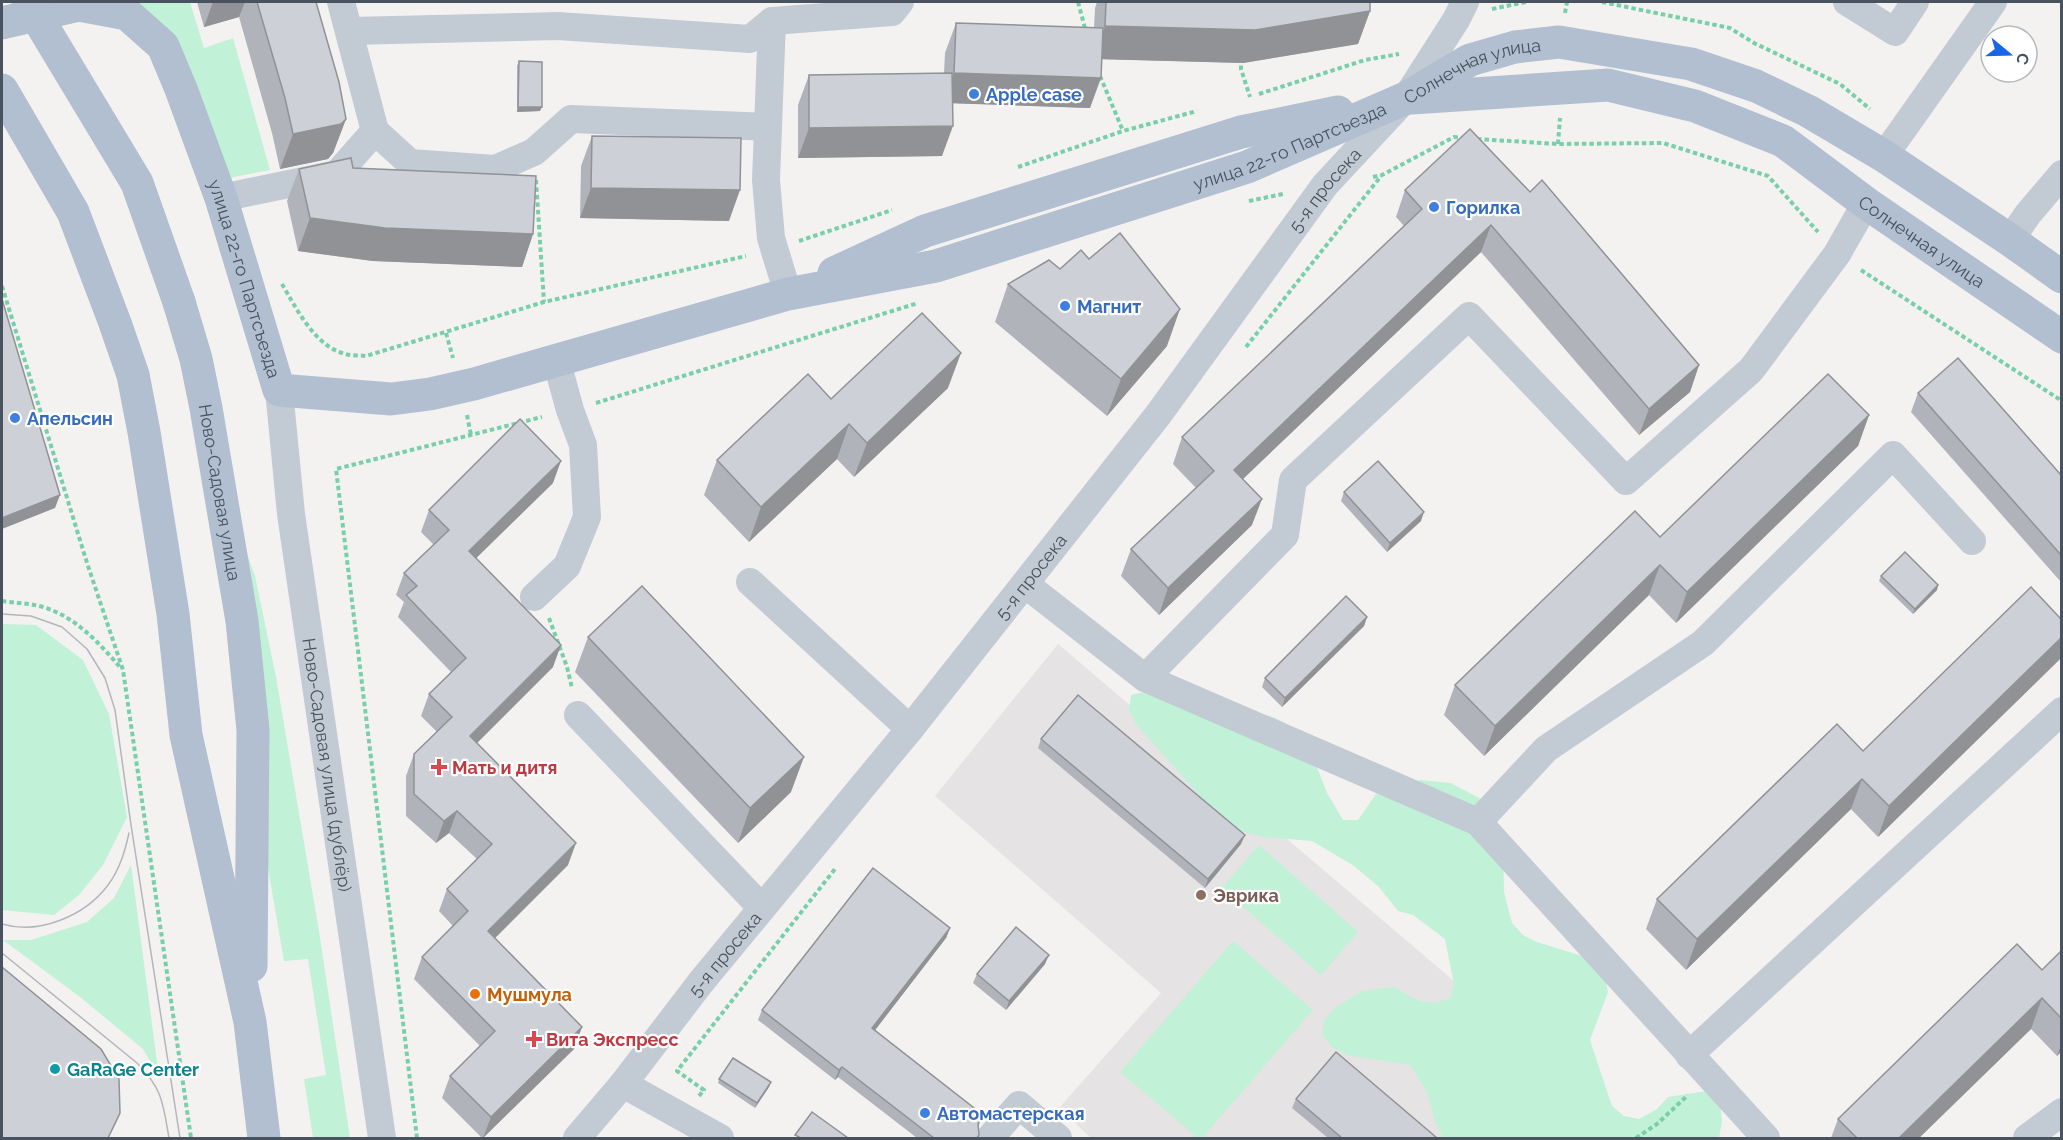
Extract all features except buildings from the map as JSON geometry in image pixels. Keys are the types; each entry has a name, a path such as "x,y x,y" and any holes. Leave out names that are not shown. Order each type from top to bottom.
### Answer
{"main road":[{"name":"Ново-Садовая улица","path":"28,2 137,183 154,227 196,359 242,621 253,730 250,1022"},
{"name":"улица 22-го Партсъезда","path":"2,23 79,5 127,14 163,46 221,198 279,390 391,399 430,394 474,384 788,294 937,227 1241,132 1406,99"},
{"name":"Солнечная улица","path":"1406,99 1470,60 1515,47 1560,42 1691,64 1756,86 1808,111 1884,156 2061,277"},
{"name":"Солнечная улица","path":"1406,99 1608,85 1695,106 1783,141 1866,203 2061,337"},
{"name":"Ново-Садовая улица","path":"2,90 73,212 133,375 173,614 186,735 250,1022 264,1138"}],"street":[{"path":"341,2 375,131 410,163 495,169 534,152 571,119 768,127"},
{"path":"349,32 558,26 750,39 772,21 892,12 900,2"},
{"name":"5-я просека","path":"577,1138 622,1084 701,981 910,729 1158,415 1325,185 1406,99 1465,2"},
{"path":"1847,2 1895,32 1915,2"},
{"path":"1884,156 1993,2"},
{"path":"772,21 766,180 771,238 788,294"},
{"path":"221,198 337,174 375,131"},
{"path":"2010,240 2061,174"},
{"path":"1145,678 1285,535 1293,480 1469,316 1626,481 1751,370 1837,254 1866,203"},
{"path":"534,597 567,566 587,517 583,445 570,410 556,359"},
{"name":"Ново-Садовая улица (дублёр)","path":"279,390 291,514 382,1138"},
{"path":"1478,822 1546,749 1703,643 1893,455 1972,541"},
{"path":"750,582 910,729"},
{"path":"1024,584 1145,678 1478,822 1766,1138"},
{"path":"1689,1055 2061,711"},
{"path":"578,715 762,908"},
{"path":"622,1084 720,1138"},
{"path":"990,1138 1019,1105 1058,1138"},
{"path":"2027,1138 2061,1112"}],"path":[{"path":"1078,2 1086,34"},
{"path":"1241,47 1241,69 1250,97"},
{"path":"1097,71 1123,131"},
{"path":"535,172 544,302"},
{"path":"2,286 87,563 123,670 191,1138"},
{"path":"336,469 417,1138"},
{"path":"534,597 550,620 567,667 578,715"},
{"path":"2,601 40,606 70,619 97,641 123,670"},
{"path":"1636,1138 1657,1124 1689,1094"}],"shaded area":[{"name":"Эврика","path":"1058,644 1615,1118 1596,1138 1091,1138 1059,1108 1161,993 935,796"}],"green space":[{"path":"138,2 190,2 204,48 233,38 270,170 208,182"},
{"path":"232,512 255,576 276,677 319,931 350,1138 313,1138 304,1079 326,1075 308,959 284,961 209,524"},
{"path":"2,624 36,625 83,660 109,714 127,817 103,865 79,895 54,915 2,910"},
{"path":"1161,688 1183,691 1273,717 1287,724 1315,762 1327,793 1343,820 1358,820 1376,794 1408,788 1420,780 1451,783 1479,798 1503,839 1504,892 1512,923 1523,935 1537,942 1582,956 1605,977 1608,992 1590,1040 1612,1106 1624,1116 1639,1119 1657,1109 1668,1097 1719,1089 1722,1122 1719,1138 1443,1138 1435,1121 1427,1092 1410,1065 1346,1055 1331,1046 1322,1034 1325,1019 1335,1008 1362,991 1393,987 1419,1001 1435,1003 1450,999 1454,985 1445,939 1413,915 1398,911 1378,886 1354,866 1312,841 1263,837 1233,829 1208,810 1200,796 1136,724 1129,710 1131,695"},
{"path":"1259,845 1358,932 1321,975 1222,888"},
{"path":"131,865 159,1077 143,1049 80,997 3,940 31,940 87,922 114,898"},
{"path":"1233,941 1313,1010 1202,1138 1198,1138 1120,1072"}],"tram line":[{"path":"2,614 31,616 62,627 87,649 105,678 115,710 180,1138"},
{"path":"2,924 16,927 46,925 87,906 108,885 116,873 129,833"},
{"path":"2,953 146,1072 157,1089 169,1138"}],"place":[{"name":"Apple case","path":"974,94"},
{"name":"Горилка","path":"1434,207"},
{"name":"Магнит","path":"1065,306"},
{"name":"Апельсин","path":"15,418"},
{"name":"Мать и дитя","path":"439,767"},
{"name":"Эврика","path":"1201,895"},
{"name":"Мушмула","path":"475,994"},
{"name":"Вита Экспресс","path":"534,1039"},
{"name":"GaRaGe Center","path":"55,1069"},
{"name":"Автомастерская","path":"925,1113"}]}
